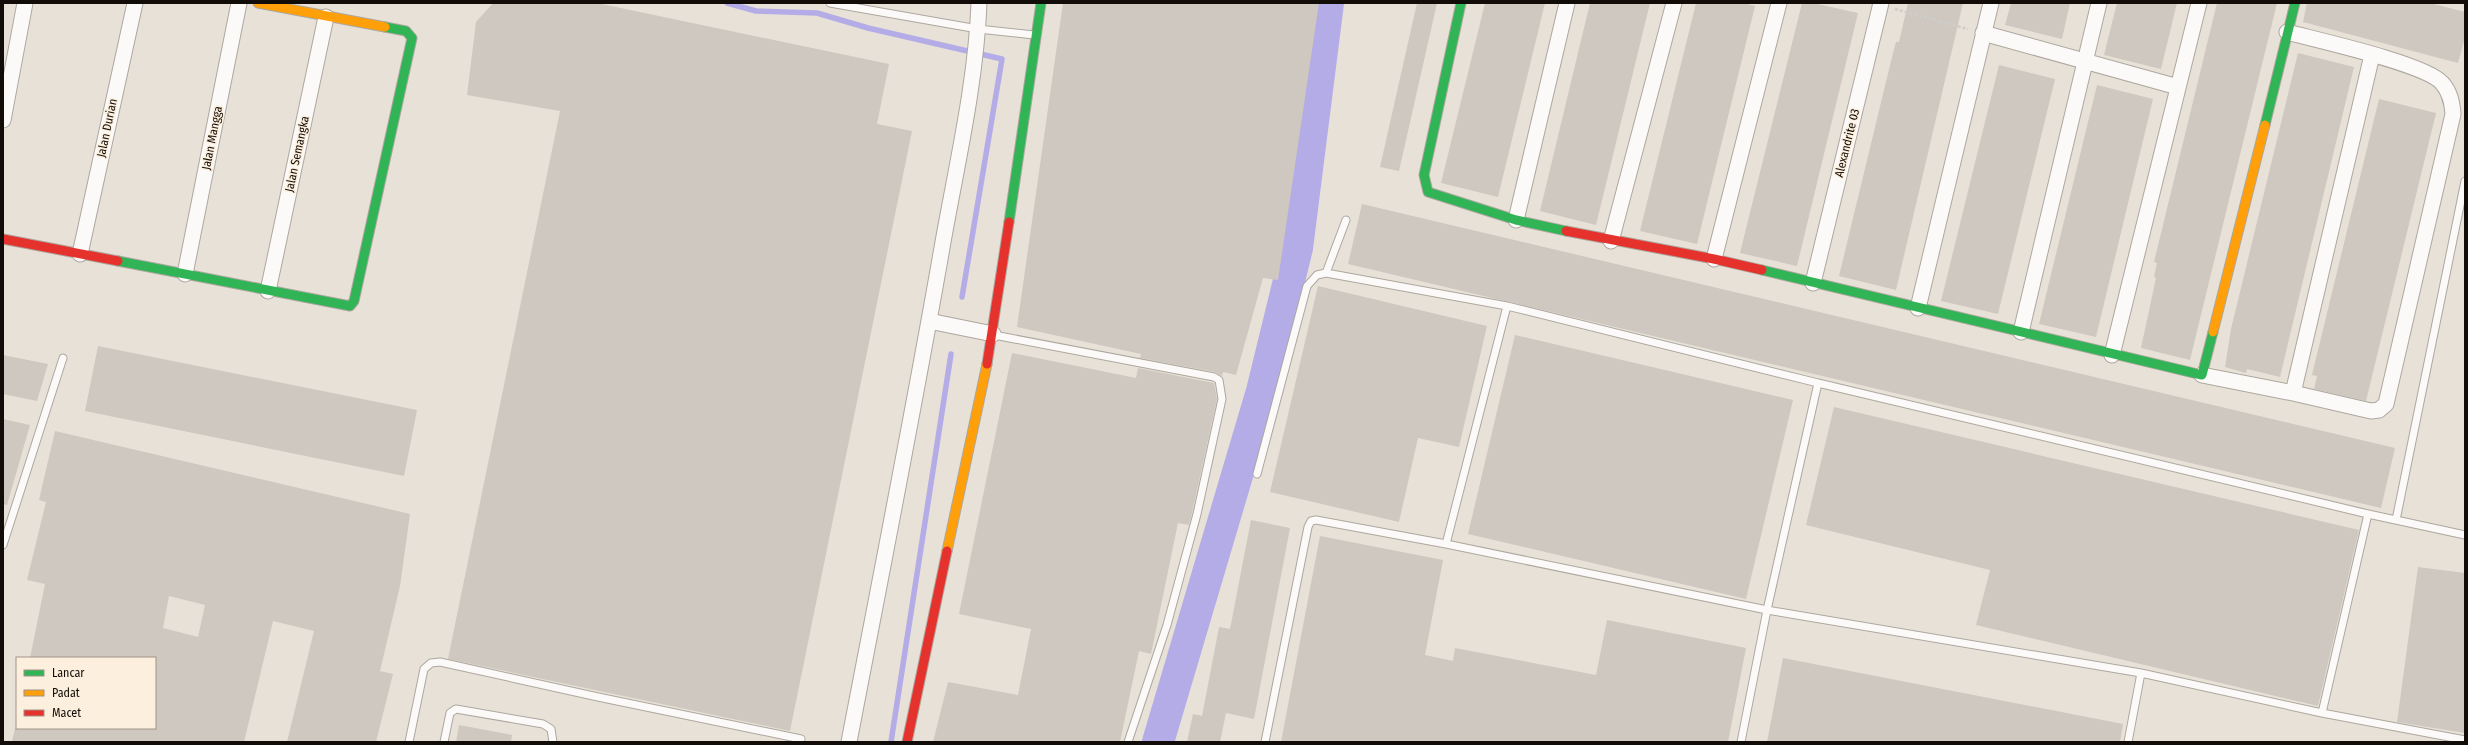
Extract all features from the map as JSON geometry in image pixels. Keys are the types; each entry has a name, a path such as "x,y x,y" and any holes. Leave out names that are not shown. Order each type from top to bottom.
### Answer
{"street":[{"path":"3,120 26,3"},
{"name":"Jalan Durian","path":"80,254 135,3"},
{"name":"Jalan Mangga","path":"184,274 239,3"},
{"path":"3,239 350,306 354,302 412,38 410,33 406,30 326,18 258,3"},
{"path":"849,742 935,323 977,36 979,3"},
{"path":"907,742 993,334 1041,3"},
{"path":"1461,3 1424,175 1425,186 1428,192 1433,195 1516,220 1611,241 1714,259 2112,355 2202,375 2293,392 2371,411 2379,410 2386,404 2453,114 2451,96 2442,82 2427,72 2372,55 2287,32"},
{"path":"1516,220 1567,3"},
{"path":"1611,241 1674,3"},
{"path":"1714,259 1779,3"},
{"path":"1918,308 1991,3"},
{"path":"2021,332 2099,3"},
{"path":"2112,355 2199,3"},
{"path":"2202,375 2287,32 2296,3"},
{"name":"Alexandrite 03","path":"1813,283 1881,4"},
{"name":"Jalan Semangka","path":"268,291 326,18"},
{"path":"1983,33 2178,87"},
{"path":"2293,392 2372,55"},
{"path":"935,323 993,334"}],"lane":[{"path":"830,3 977,36 1036,36"},
{"path":"2396,520 2465,181"},
{"path":"1326,273 1346,220"},
{"path":"1257,474 1307,286 1317,275 1326,273 1507,306 1818,383 2368,514 2465,535"},
{"path":"1446,544 1507,306"},
{"path":"993,334 1214,377 1219,380 1222,399 1197,514 1166,625 1128,742"},
{"path":"3,545 63,358"},
{"path":"1741,742 1767,610 1818,383"},
{"path":"2322,713 2368,514"},
{"path":"1265,742 1308,527 1311,521 1316,520 1446,544 1767,610 2141,672 2322,713 2465,740"},
{"path":"409,742 424,669 431,663 440,662 598,697 801,739"},
{"path":"2128,742 2141,672"},
{"path":"444,742 450,713 456,709 543,724 551,729 553,742"}],"path":[{"path":"1881,4 1983,33"}],"building":[{"path":"493,3 597,3 889,64 877,124 912,131 790,731 448,659 560,111 467,95 476,22"},
{"path":"1063,3 1319,3 1278,280 1263,278 1236,375 1223,372 1222,376 1215,372 1140,358 1141,354 1017,327"},
{"path":"1417,3 1437,3 1399,171 1380,167"},
{"path":"1485,3 1545,3 1498,197 1441,183"},
{"path":"1590,3 1650,3 1596,225 1540,211"},
{"path":"1696,3 1743,3 1755,6 1697,244 1640,231"},
{"path":"1802,3 1813,3 1858,13 1797,266 1740,253"},
{"path":"1908,3 1963,3 1896,290 1839,276 1892,57 1896,42 1899,42"},
{"path":"2011,3 2070,3 2062,39 2005,25"},
{"path":"2117,3 2177,3 2161,69 2104,55"},
{"path":"2217,3 2277,3 2190,360 2141,348 2156,278 2154,277 2157,263 2154,262"},
{"path":"2307,3 2430,3 2465,12 2465,37 2458,63 2303,22"},
{"path":"2298,53 2354,67 2280,377 2247,369 2246,373 2225,367 2231,329"},
{"path":"1999,65 2055,79 1998,314 1941,301"},
{"path":"2097,85 2153,99 2096,337 2039,324"},
{"path":"2379,99 2436,113 2366,401 2314,389 2317,376 2312,375"},
{"path":"1362,204 2395,448 2381,508 1348,264"},
{"path":"1318,286 1487,326 1459,447 1418,438 1399,522 1270,492"},
{"path":"1515,335 1793,400 1746,599 1468,534"},
{"path":"98,346 417,410 404,476 85,411"},
{"path":"1012,353 1136,378 1138,368 1214,383 1217,399 1189,525 1178,523 1151,654 1139,651 1120,742 933,742 948,682 1018,695 1031,629 959,614"},
{"path":"3,355 48,364 37,401 3,394"},
{"path":"1834,407 2359,530 2318,706 1976,625 1990,570 1806,525"},
{"path":"3,419 30,425 7,505 3,504"},
{"path":"55,431 410,514 400,586 380,671 393,674 376,742 287,742 314,631 273,621 244,742 12,742 15,728 156,729 156,657 30,657 45,584 27,580 46,502 39,500","holes":["169,596 205,605 198,637 163,628"]},
{"path":"1251,520 1290,528 1254,719 1226,713 1220,742 1187,742 1193,714 1202,716 1219,627 1230,629"},
{"path":"1320,536 1443,560 1425,655 1453,661 1455,648 1596,675 1607,620 1746,648 1728,742 1281,742"},
{"path":"2418,567 2465,573 2465,733 2397,722"},
{"path":"1783,658 2123,724 2120,742 1767,742"},
{"path":"459,725 512,735 511,742 456,742"}],"waterway":[{"path":"727,3 756,11 817,13 868,28 1002,59 962,297"},
{"path":"1158,742 1262,391 1297,248 1328,3"},
{"path":"891,742 951,354"}],"traffic: fast":[{"path":"1009,222 1041,3"},
{"path":"1461,3 1424,175 1428,192 1516,220 1566,231"},
{"path":"2265,125 2295,3"},
{"path":"118,261 350,306 354,301 412,38 406,31 385,27"},
{"path":"1762,270 2202,375 2213,332"}],"traffic: slow":[{"path":"258,3 385,27"},
{"path":"2213,332 2265,125"},
{"path":"947,551 987,364"}],"traffic: jam":[{"path":"987,364 1009,222"},
{"path":"1566,231 1714,259 1762,270"},
{"path":"3,239 118,261"},
{"path":"907,742 947,551"}]}
